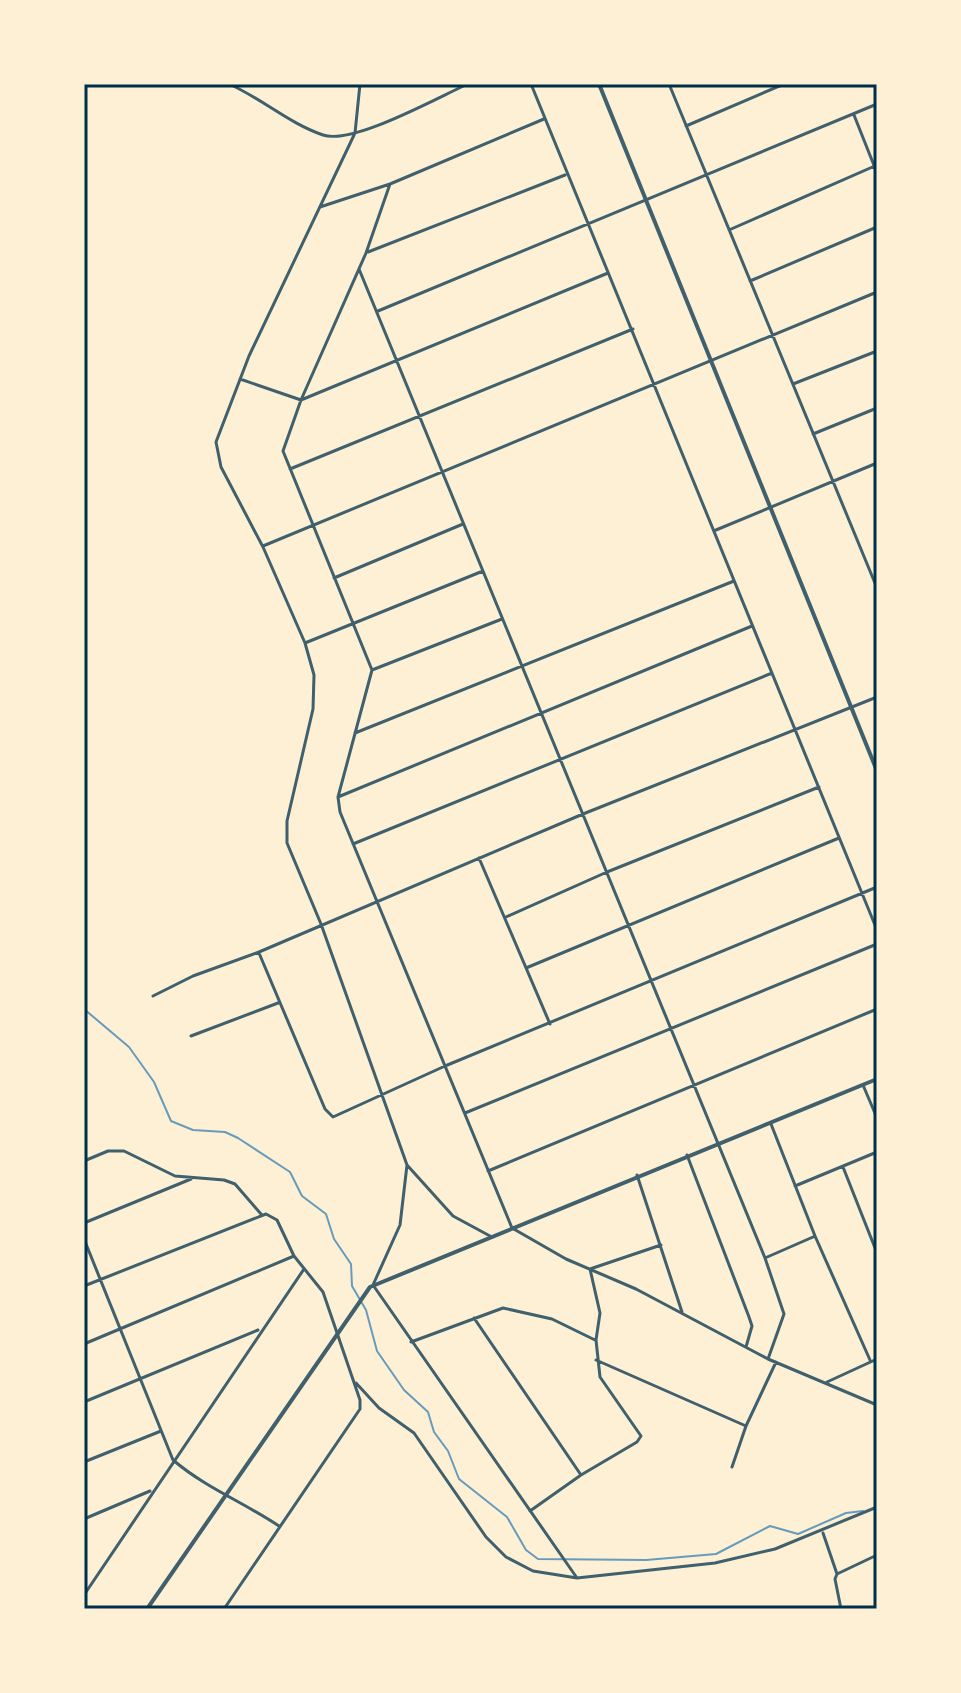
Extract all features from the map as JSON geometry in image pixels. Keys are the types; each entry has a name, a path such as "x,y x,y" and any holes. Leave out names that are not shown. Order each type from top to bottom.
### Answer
{"street":[{"path":"229,84 332,137 355,133 468,84"},
{"path":"239,88 245,84"},
{"path":"360,84 355,133 240,379 217,432 217,450 227,481 263,547 305,643 315,692 285,832 407,1165 453,1216 491,1236"},
{"path":"531,84 565,175 633,329 877,930"},
{"path":"599,84 877,771"},
{"path":"669,84 874,574 877,588"},
{"path":"686,126 784,84"},
{"path":"378,311 877,104"},
{"path":"854,115 877,173"},
{"path":"320,207 390,184 544,119"},
{"path":"729,230 876,166"},
{"path":"366,253 565,175"},
{"path":"390,184 366,253 301,400 283,451 372,670 338,797 353,844 512,1228 768,1359 877,1405"},
{"path":"750,281 877,227"},
{"path":"359,269 720,1142 765,1258 784,1314 768,1359"},
{"path":"240,379 301,400 608,273"},
{"path":"263,547 877,292"},
{"path":"290,469 633,329"},
{"path":"793,384 877,351"},
{"path":"813,434 877,408"},
{"path":"716,530 877,463"},
{"path":"334,578 464,524"},
{"path":"305,643 483,571"},
{"path":"355,733 735,580"},
{"path":"372,670 503,619"},
{"path":"338,797 753,626"},
{"path":"353,844 773,673"},
{"path":"153,996 204,971 259,952 583,814 877,697"},
{"path":"506,917 607,872 819,787"},
{"path":"526,968 839,838"},
{"path":"479,858 550,1025"},
{"path":"259,952 278,1003 329,1115 338,1116 445,1066 877,887"},
{"path":"465,1113 877,944"},
{"path":"191,1036 278,1003"},
{"path":"488,1171 695,1082 877,1009"},
{"path":"370,1287 877,1079"},
{"path":"863,1085 877,1118"},
{"path":"770,1122 815,1236 870,1360"},
{"path":"84,1161 108,1151 124,1151 170,1174 192,1179 230,1181 263,1215 277,1220 294,1256 323,1292 354,1381 361,1405 358,1414 224,1609"},
{"path":"795,1186 877,1152"},
{"path":"687,1155 752,1326 746,1347"},
{"path":"147,1609 370,1287 400,1225 407,1165"},
{"path":"843,1167 877,1253"},
{"path":"637,1175 683,1313"},
{"path":"84,1223 192,1179"},
{"path":"84,1286 263,1215"},
{"path":"765,1258 815,1236"},
{"path":"84,1239 173,1460 201,1483 227,1494 280,1527"},
{"path":"590,1269 661,1245"},
{"path":"84,1344 294,1256"},
{"path":"84,1595 260,1329 304,1269"},
{"path":"530,1511 581,1475 637,1442 641,1436 606,1390 596,1360 600,1313 590,1269"},
{"path":"370,1287 577,1578"},
{"path":"411,1342 508,1308 552,1319 596,1340"},
{"path":"474,1318 581,1475"},
{"path":"84,1402 260,1329"},
{"path":"824,1382 857,1371 870,1360 877,1359"},
{"path":"596,1360 746,1426"},
{"path":"732,1467 746,1426 776,1362"},
{"path":"354,1381 379,1408 414,1433 463,1507 506,1557 533,1571 577,1578 715,1563 775,1549 877,1507"},
{"path":"84,1462 161,1431"},
{"path":"84,1519 153,1489"},
{"path":"822,1531 837,1574 835,1579 841,1609"},
{"path":"837,1574 877,1555"}],"waterway":[{"path":"84,1009 129,1047 154,1082 171,1121 193,1130 225,1132 238,1138 290,1172 302,1196 326,1214 334,1239 351,1264 352,1286 366,1310 377,1351 404,1390 428,1412 434,1432 448,1451 459,1479 507,1517 526,1550 538,1559 646,1560 716,1554 770,1526 798,1534 846,1513 863,1511"}]}
